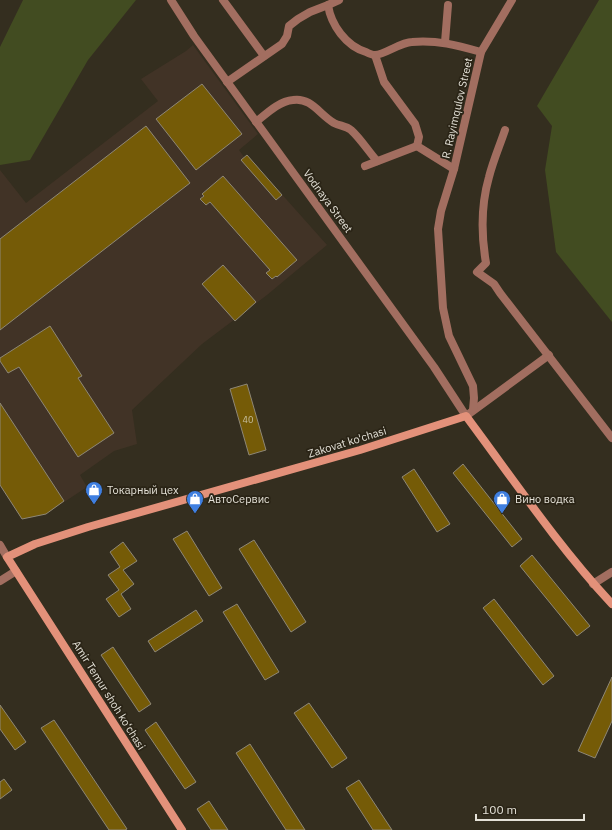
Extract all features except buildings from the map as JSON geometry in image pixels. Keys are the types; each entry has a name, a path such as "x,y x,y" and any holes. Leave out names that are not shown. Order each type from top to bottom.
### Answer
{"main road":[{"name":"Zakovat ko'chasi","path":"7,557 34,544 88,527 360,450 466,416"},
{"path":"466,416 549,528 593,584 612,604"},
{"name":"Amir Temur shoh ko‘chasi","path":"7,557 182,830"}],"street":[{"name":"Vodnaya Street","path":"171,0 194,36 430,361 466,416"},
{"path":"223,0 264,56"},
{"path":"228,82 282,44 288,36 289,26 294,22 310,12 339,0"},
{"name":"R. Rayimqulov Street","path":"473,410 474,398 472,386 449,336 443,308 438,228 441,211 454,169 481,52 512,0"},
{"path":"328,5 330,17 335,27 349,43 358,50 375,55 384,82 415,124 419,137 417,146 365,166"},
{"path":"445,42 448,5"},
{"name":"R. Rayimqulov Street","path":"375,55 410,42 445,42 481,52"},
{"path":"256,122 282,104 293,100 308,102 334,123 346,126 352,131 377,161"},
{"path":"505,130 489,177 485,200 482,237 486,263 476,272 494,284 612,438"},
{"name":"R. Rayimqulov Street","path":"417,146 454,169"},
{"path":"466,416 549,355"},
{"path":"0,545 7,557"},
{"path":"0,581 16,571"},
{"path":"593,584 612,572"}],"shaded area":[{"path":"193,45 258,134 239,150 244,157 247,155 327,245 267,295 202,344 132,410 137,444 114,451 80,475 87,487 46,514 22,519 0,485 0,170 26,203 158,101 141,79"}],"green space":[{"path":"23,0 136,0 88,60 30,160 0,165 0,47"},
{"path":"599,0 612,0 612,322 556,252 545,170 552,126 537,106"}],"place":[{"name":"Токарный цех","path":"94,505"},
{"name":"АвтоСервис","path":"195,514"},
{"name":"Вино водка","path":"502,514"}]}
